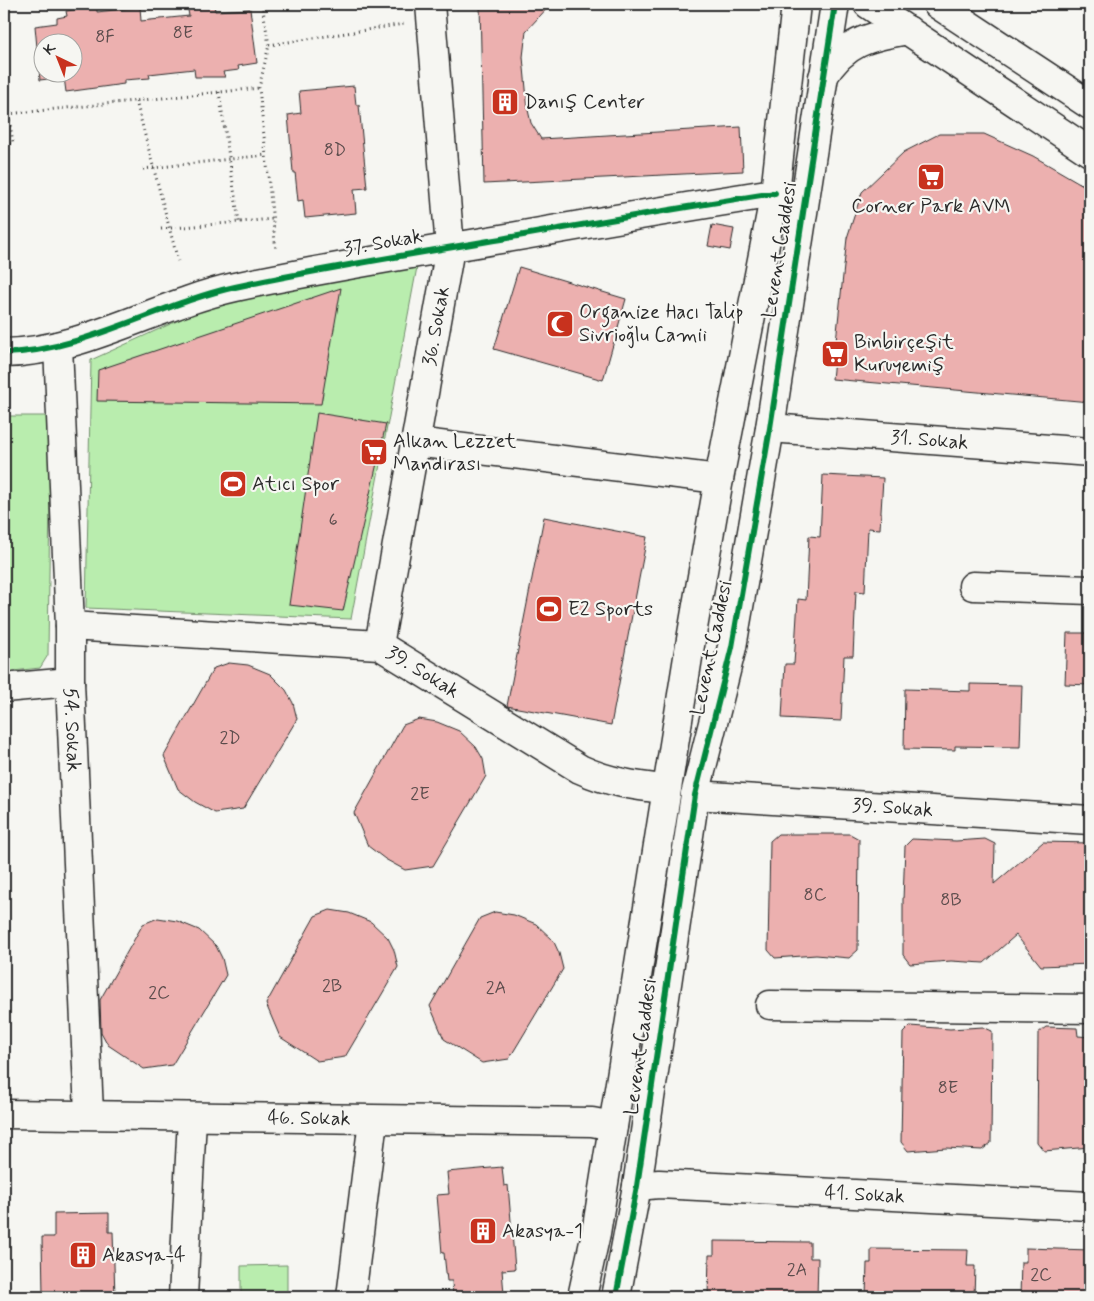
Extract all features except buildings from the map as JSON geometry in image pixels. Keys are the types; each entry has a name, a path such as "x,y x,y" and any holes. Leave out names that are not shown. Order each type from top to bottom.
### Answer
{"street":[{"name":"36. Sokak","path":"379,645 450,248 430,4"},
{"name":"Levent Caddesi","path":"582,1297 596,1233 665,789 719,479 775,193 796,4"},
{"name":"Levent Caddesi","path":"616,1297 637,1186 695,795 732,646 770,428 834,4"},
{"path":"868,4 1090,152"},
{"path":"937,4 1090,105"},
{"path":"823,76 830,65 850,46 880,35 908,30"},
{"name":"37. Sokak","path":"4,353 35,351 58,346 176,304 235,287 450,248 775,193"},
{"name":"54. Sokak","path":"58,346 70,626 70,682 89,1113"},
{"name":"31. Sokak","path":"770,428 1090,452"},
{"path":"415,442 719,479"},
{"path":"973,586 1090,590"},
{"name":"39. Sokak","path":"70,626 379,645 580,769 622,784 665,789"},
{"path":"4,688 70,682"},
{"name":"39. Sokak","path":"695,795 1090,820"},
{"path":"770,1005 1090,1009"},
{"name":"46. Sokak","path":"4,1114 89,1113 192,1118 592,1122 613,1126"},
{"path":"183,1297 192,1118"},
{"path":"351,1297 372,1120"},
{"name":"41. Sokak","path":"637,1186 659,1184 1090,1206"}],"path":[{"path":"262,4 269,45 259,88 277,256"},
{"path":"269,45 404,24"},
{"path":"4,86 13,143 4,144"},
{"path":"8,114 259,88"},
{"path":"219,92 238,222"},
{"path":"136,101 178,261"},
{"path":"143,169 266,155"},
{"path":"162,229 273,219"}],"green space":[{"name":"Atıcı Spor","path":"417,267 351,619 86,608 91,360 210,306 324,279"},
{"path":"4,416 51,416 48,655 40,668 4,672"},
{"path":"287,1265 287,1297 241,1297 241,1266"}],"cycle path":[{"path":"616,1297 637,1186 695,795 732,647 770,428 835,4"},
{"path":"4,353 33,351 62,345 120,326 177,304 235,287 268,280 334,267 775,193"}],"place":[{"name":"Danış Center","path":"505,102"},
{"name":"Corner Park AVM","path":"931,177"},
{"name":"Organize Hacı Talip Sivrioğlu Camii","path":"560,324"},
{"name":"Binbirçeşit Kuruyemiş","path":"835,354"},
{"name":"Alkan Lezzet Mandırası","path":"374,452"},
{"name":"Atıcı Spor","path":"233,484"},
{"name":"E2 Sports","path":"549,609"},
{"name":"Akasya-1","path":"483,1231"},
{"name":"Akasya-4","path":"83,1255"}]}
